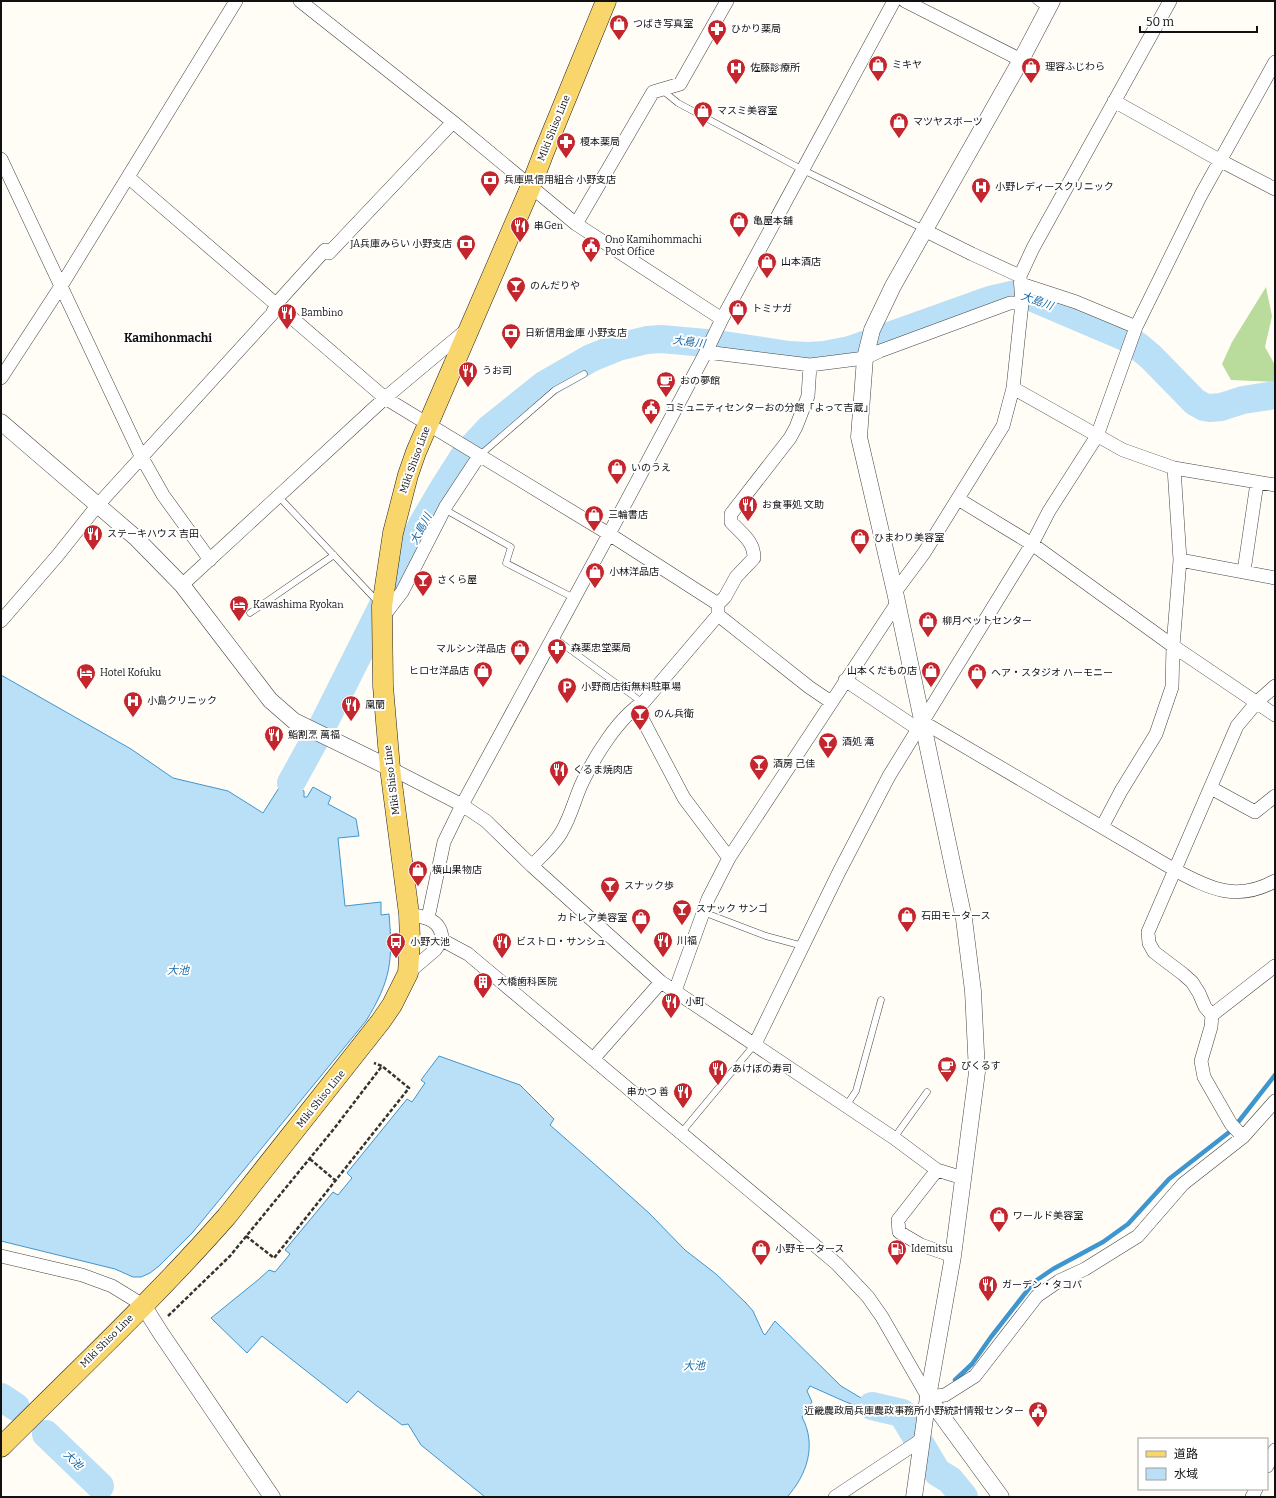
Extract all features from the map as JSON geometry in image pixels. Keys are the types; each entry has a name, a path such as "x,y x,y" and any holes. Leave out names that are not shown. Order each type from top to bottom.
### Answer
{"main road":[{"name":"Miki Shiso Line","path":"1,1447 143,1305 222,1221 382,1022 408,973 410,940 409,914 390,768 383,686 382,612 393,533 401,500 416,452 531,186 606,1"}],"street":[{"path":"1,378 61,286 236,1"},
{"path":"300,1 453,122 576,224 722,319"},
{"path":"576,224 653,92 680,84 727,1"},
{"path":"428,918 444,842 462,805 609,534 722,319 804,170 894,1"},
{"path":"905,1 1022,60"},
{"path":"675,990 708,899 729,858 845,680 1003,426 1013,388 1022,304 1021,283 1033,248 1170,1"},
{"path":"914,1497 921,1440 953,1256 976,1072 973,992 964,919 920,726 896,597 859,437 865,358 872,330 893,286 1022,60 1043,2"},
{"path":"755,1044 889,776 1032,544 1049,511 1097,436 1136,327 1201,195 1275,62"},
{"path":"1114,101 1221,161 1275,189"},
{"path":"1,621 97,506 272,314 277,303 325,250 329,253 453,122"},
{"path":"1,159 141,456 164,494 210,560"},
{"path":"128,177 277,303 385,398 609,534 718,609 809,687 831,702"},
{"path":"924,230 972,254 1021,283 1076,302 1136,327"},
{"path":"706,352 810,365 865,358 880,351 1010,303 1022,304"},
{"path":"182,585 385,398 470,328"},
{"path":"532,866 562,832 583,782 596,757 614,732 628,714 640,705 718,609 736,577 754,558 754,549 749,541 731,522 731,514 790,438 796,427 808,396 810,365"},
{"path":"1013,388 1123,450 1174,468 1275,485"},
{"path":"1,422 136,538 182,585 270,700 294,721 462,805 486,821 532,866 661,982 894,1138 937,1170 963,1178"},
{"path":"382,612 402,592 444,509 479,456"},
{"path":"1102,827 1121,791 1156,734 1172,687 1173,646 1180,560 1174,468"},
{"path":"1244,571 1257,483"},
{"path":"958,499 1032,544 1173,646 1275,715"},
{"path":"1180,560 1275,578"},
{"path":"845,680 920,726 1102,827 1175,870 1211,888 1223,891 1250,891 1275,881"},
{"path":"1238,1131 1204,1077 1201,1061 1211,1027 1212,1015 1205,1006 1192,982 1154,952 1149,943 1148,932 1237,726 1256,702 1275,686"},
{"path":"640,705 684,798 729,858"},
{"path":"1211,788 1255,812 1275,796"},
{"path":"408,973 435,950 442,940 442,933 435,922 428,918 409,914"},
{"path":"442,940 468,954 837,1264 855,1282 882,1317 928,1397 1002,1497"},
{"path":"1212,1015 1275,966"},
{"path":"593,1059 661,982"},
{"path":"928,1397 945,1395 975,1376 1037,1296 1059,1281 1085,1269 1138,1236 1183,1184 1238,1131 1273,1108"},
{"path":"937,1170 898,1220 898,1232 921,1245 953,1256"},
{"path":"1,1256 82,1275 112,1286 143,1305 272,1497"},
{"path":"835,1497 921,1440"},
{"path":"1268,1464 1275,1450"}],"lane":[{"path":"661,89 678,103 804,170 924,230"},
{"path":"479,456 555,390 584,374"},
{"path":"279,497 334,555 382,612"},
{"path":"444,509 511,547 506,563 574,598"},
{"path":"250,614 334,555"},
{"path":"553,637 640,705"},
{"path":"703,912 766,936 803,946"},
{"path":"846,1106 856,1091 882,1000"},
{"path":"681,1133 755,1044"},
{"path":"894,1138 927,1092"}],"path":[{"path":"246,1236 274,1258 409,1088 382,1066 374,1063"},
{"path":"168,1316 230,1256 310,1159 382,1066"},
{"path":"310,1159 336,1181"}],"green space":[{"path":"1266,287 1272,316 1265,347 1275,365 1275,382 1231,380 1222,364 1232,342"}],"water":[{"name":"大池","path":"1,675 131,749 173,778 228,791 263,813 284,780 304,791 304,797 307,797 313,787 331,797 328,804 356,819 359,836 338,838 345,906 381,902 381,915 389,914 391,945 388,970 381,994 366,1021 193,1232 159,1266 150,1273 141,1277 133,1277 115,1269 1,1241"},
{"path":"439,1056 520,1085 554,1119 550,1125 649,1213 685,1250 716,1274 746,1303 753,1311 765,1335 775,1321 841,1386 861,1398 908,1408 909,1418 907,1419 877,1414 810,1386 807,1391 812,1402 802,1417 809,1438 808,1459 800,1479 787,1497 485,1497 421,1445 408,1424 402,1425 358,1391 347,1403 262,1336 247,1353 211,1318 269,1270 275,1272 290,1254 285,1250 333,1192 338,1195 352,1178 347,1173 407,1099 412,1102 425,1083 421,1080"}],"waterway":[{"name":"大島川","path":"291,783 323,725 423,523 464,456 489,429 544,385 591,358 618,347 647,340 661,339 717,344 789,355 824,355 850,350 990,300 1016,294 1031,297 1125,337 1151,357 1195,402 1204,407 1221,407 1243,400 1275,395"},
{"path":"955,1380 972,1364 1034,1282 1053,1269 1103,1242 1128,1224 1169,1179 1232,1130 1275,1075"},
{"name":"大池","path":"1,1397 16,1407"},
{"name":"大池","path":"872,1406 902,1413 937,1472 950,1480 964,1497"},
{"name":"大池","path":"46,1434 100,1486"}],"place":[{"name":"つばき写真室","path":"619,41"},
{"name":"ひかり薬局","path":"717,46"},
{"name":"ミキヤ","path":"878,82"},
{"name":"理容ふじわら","path":"1031,84"},
{"name":"佐藤診療所","path":"736,85"},
{"name":"マスミ美容室","path":"703,128"},
{"name":"マツヤスポーツ","path":"899,139"},
{"name":"榎本薬局","path":"566,159"},
{"name":"兵庫県信用組合 小野支店","path":"490,197"},
{"name":"小野レディースクリニック","path":"981,204"},
{"name":"亀屋本舗","path":"739,238"},
{"name":"串Gen","path":"520,243"},
{"name":"JA兵庫みらい 小野支店","path":"466,261"},
{"name":"Ono Kamihommachi Post Office","path":"591,263"},
{"name":"山本酒店","path":"767,279"},
{"name":"のんだりや","path":"516,303"},
{"name":"トミナガ","path":"738,326"},
{"name":"Bambino","path":"287,330"},
{"name":"日新信用金庫 小野支店","path":"511,350"},
{"name":"うお司","path":"468,388"},
{"name":"おの夢館","path":"666,398"},
{"name":"コミュニティセンターおの分館「よって吉蔵」","path":"651,425"},
{"name":"いのうえ","path":"617,485"},
{"name":"お食事処 文助","path":"748,522"},
{"name":"三輪書店","path":"594,532"},
{"name":"ステーキハウス 吉田","path":"93,551"},
{"name":"ひまわり美容室","path":"860,555"},
{"name":"小林洋品店","path":"595,589"},
{"name":"さくら屋","path":"423,597"},
{"name":"Kawashima Ryokan","path":"239,622"},
{"name":"柳月ペットセンター","path":"928,638"},
{"name":"森薬忠堂薬局","path":"557,665"},
{"name":"マルシン洋品店","path":"520,666"},
{"name":"ヒロセ洋品店","path":"483,688"},
{"name":"山本くだもの店","path":"931,688"},
{"name":"Hotel Kofuku","path":"86,690"},
{"name":"ヘア・スタジオ ハーモニー","path":"977,690"},
{"name":"小野商店街無料駐車場","path":"567,704"},
{"name":"小島クリニック","path":"133,718"},
{"name":"凰蘭","path":"351,722"},
{"name":"のん兵衛","path":"640,731"},
{"name":"鮨割烹 萬福","path":"274,752"},
{"name":"酒処 滝","path":"828,759"},
{"name":"酒房 己佳","path":"759,781"},
{"name":"くるま焼肉店","path":"559,787"},
{"name":"横山果物店","path":"418,887"},
{"name":"スナック歩","path":"610,903"},
{"name":"スナック サンゴ","path":"682,926"},
{"name":"石田モータース","path":"907,933"},
{"name":"カトレア美容室","path":"641,935"},
{"name":"川福","path":"663,958"},
{"name":"小野大池","path":"396,959"},
{"name":"ビストロ・サンシュ","path":"502,959"},
{"name":"大橋歯科医院","path":"483,999"},
{"name":"小町","path":"671,1019"},
{"name":"ぴくるす","path":"947,1083"},
{"name":"あけぼの寿司","path":"718,1086"},
{"name":"串かつ 善","path":"683,1109"},
{"name":"ワールド美容室","path":"999,1233"},
{"name":"小野モータース","path":"761,1266"},
{"name":"Idemitsu","path":"897,1266"},
{"name":"ガーデン・タコパ","path":"988,1302"},
{"name":"近畿農政局兵庫農政事務所小野統計情報センター","path":"1038,1428"}],"district":[{"name":"Kamihonmachi","path":"168,338"}]}
